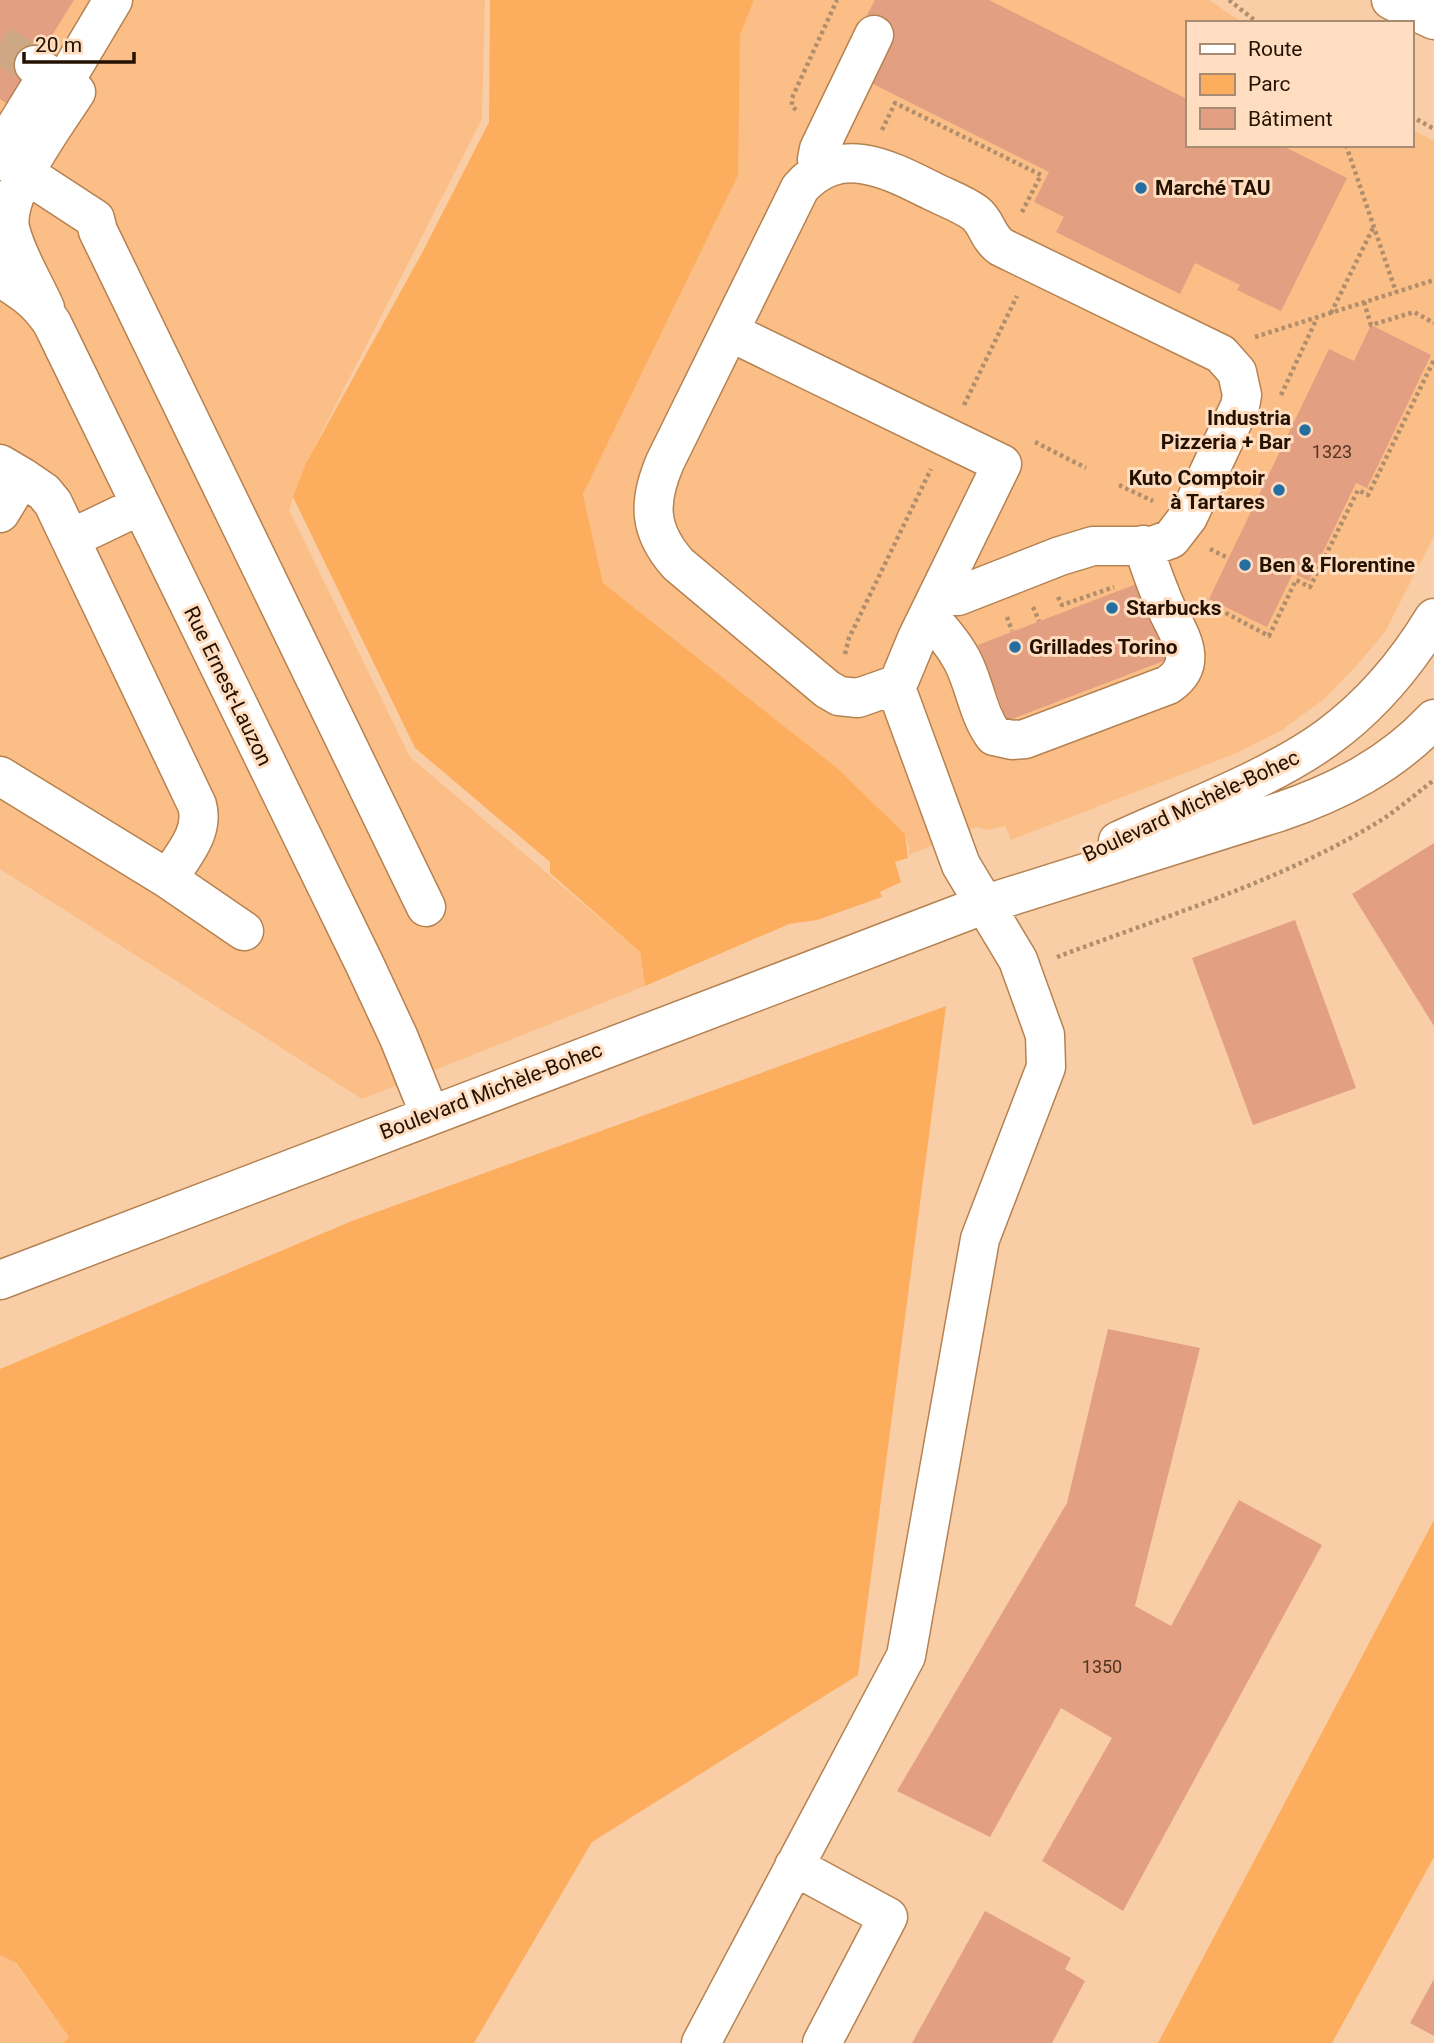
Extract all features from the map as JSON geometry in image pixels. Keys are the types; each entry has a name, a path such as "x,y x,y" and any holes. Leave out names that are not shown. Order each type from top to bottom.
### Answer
{"street":[{"path":"52,323 10,226 8,161 55,79 113,0"},
{"path":"1391,0 1434,20"},
{"path":"819,170 819,149 874,35"},
{"path":"8,161 95,219 98,232 426,907"},
{"path":"730,332 1002,464 933,606 904,673 895,685 850,699 827,689 678,564 666,550 653,517 657,481 800,188 819,170 856,163 877,166 899,175 978,215 991,240 1001,247 1221,354 1237,372 1242,395 1234,422 1179,532 1164,543 1093,546 933,606"},
{"name":"Rue Ernest-Lauzon","path":"0,277 31,296 52,323 365,965 399,1038 430,1115"},
{"path":"0,513 11,470 44,492 53,503 197,805 200,817 198,830 168,879"},
{"path":"69,539 139,506"},
{"path":"933,606 945,633 963,661 982,714 994,736 1012,740 1039,734 1168,685 1179,678 1184,669 1185,647 1165,606 1143,545"},
{"name":"Boulevard Michèle-Bohec","path":"983,905 1262,775 1309,750 1349,720 1388,682 1434,618"},
{"path":"701,2043 906,1656 980,1239 1046,1067 1045,1035 1018,960 961,865 895,685"},
{"name":"Boulevard Michèle-Bohec","path":"0,1280 983,905 1322,797 1359,779 1380,765 1400,751 1434,719"},
{"path":"0,776 168,879 244,931"},
{"path":"794,1866 888,1917 822,2043"}],"path":[{"path":"799,113 792,106 792,98 838,0"},
{"path":"1229,0 1255,21"},
{"path":"888,117 895,103 1041,175 1016,223"},
{"path":"1413,117 1434,129"},
{"path":"1347,147 1396,292"},
{"path":"1331,313 1374,228"},
{"path":"1246,339 1434,280"},
{"path":"960,414 1021,290"},
{"path":"1364,302 1371,325 1414,312 1434,324"},
{"path":"1281,396 1317,318"},
{"path":"1201,598 1207,604 1269,636 1296,580 1310,587 1358,490 1368,495 1434,360"},
{"path":"1272,414 1293,423"},
{"path":"1035,442 1086,468"},
{"path":"845,666 849,638 932,467"},
{"path":"1244,471 1265,481"},
{"path":"1119,485 1156,502"},
{"path":"1207,547 1228,558"},
{"path":"1046,602 1059,597 1062,605 1110,591 1119,585"},
{"path":"1024,610 1033,607 1039,621"},
{"path":"1012,631 1007,617 1016,614"},
{"path":"1051,959 1311,858 1385,817 1434,780"}],"shaded area":[{"path":"0,0 485,0 482,119 306,463 289,510 410,757 640,952 645,986 362,1099 0,869"},
{"path":"754,0 1209,0 1240,21 1186,21 1186,147 1413,147 1413,130 1434,141 1434,536 1385,632 1324,699 1282,730 1237,753 1011,840 1005,826 988,830 977,827 909,855 905,834 837,768 603,583 583,493 737,175 740,35"},
{"path":"0,1955 15,1963 69,2037 63,2043 0,2043"}],"green space":[{"path":"490,0 754,0 740,35 738,175 583,494 603,583 837,768 905,834 908,858 895,862 901,882 880,892 882,897 817,920 789,924 645,986 640,952 550,873 550,862 415,748 293,497 306,463 422,253 489,122"},
{"path":"946,1006 858,1675 592,1842 474,2043 63,2043 69,2037 16,1963 0,1955 0,1369 352,1221"},
{"path":"1434,1520 1434,1857 1332,2043 1158,2043"}],"building":[{"path":"0,0 74,0 9,105 0,99"},
{"path":"875,0 989,0 1186,98 1186,147 1285,147 1347,178 1281,311 1237,290 1240,285 1195,263 1180,294 1056,232 1064,217 1034,202 1049,172 867,81 860,28"},
{"path":"1371,325 1431,355 1367,488 1356,483 1309,581 1293,573 1267,627 1209,599 1329,349 1354,361"},
{"path":"1139,583 1169,659 1007,721 978,645"},
{"path":"1434,843 1434,1026 1352,894"},
{"path":"1295,920 1356,1088 1253,1125 1192,958"},
{"path":"1108,1329 1200,1348 1135,1606 1171,1626 1239,1500 1322,1545 1123,1911 1042,1861 1112,1738 1061,1708 990,1837 897,1791 1067,1503"},
{"path":"985,1911 1071,1958 1065,1969 1085,1981 1052,2043 912,2043"},
{"path":"1434,1979 1434,2036 1410,2023"}],"tunnel":[{"path":"0,44 34,65"}],"place":[{"name":"Marché TAU","path":"1141,188"},
{"name":"Industria Pizzeria + Bar","path":"1305,430"},
{"name":"Kuto Comptoir à Tartares","path":"1279,490"},
{"name":"Ben & Florentine","path":"1245,565"},
{"name":"Starbucks","path":"1112,608"},
{"name":"Grillades Torino","path":"1015,647"}]}
